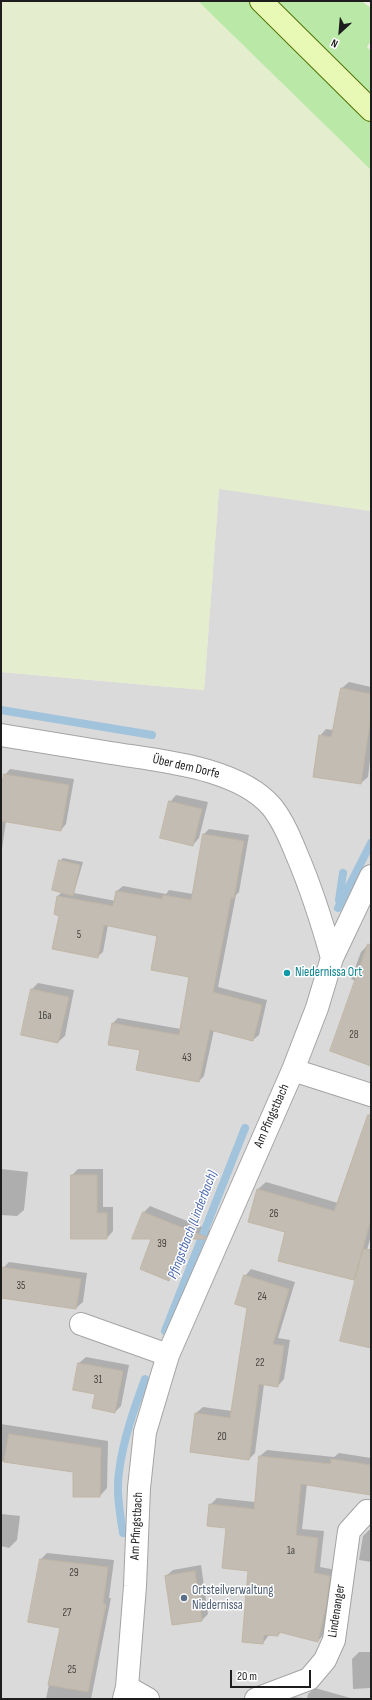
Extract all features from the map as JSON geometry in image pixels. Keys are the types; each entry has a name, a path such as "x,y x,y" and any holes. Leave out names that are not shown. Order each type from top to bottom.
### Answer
{"main road":[{"path":"261,1 371,110"}],"street":[{"name":"Über dem Dorfe","path":"1,735 173,763 215,772 245,785 271,806 286,830 307,879 323,925 332,958"},
{"name":"Am Pfingstbach","path":"126,1693 135,1586 139,1488 145,1439 168,1355 293,1070 317,1008 332,958 371,876"},
{"path":"293,1070 371,1095"},
{"path":"81,1324 168,1355"},
{"name":"Lindenanger","path":"256,1699 309,1679 325,1660 334,1640 349,1531 366,1511"},
{"path":"126,1693 148,1699"}],"shaded area":[{"path":"219,488 371,511 371,1699 1,1699 1,672 204,690"}],"green space":[{"path":"1,1 198,1 371,170 371,511 219,489 204,690 1,672"},
{"path":"198,1 361,1 371,8 371,41 367,47 371,51 371,170"}],"building":[{"path":"341,688 371,694 371,715 361,784 313,777 319,735 331,737"},
{"path":"4,774 69,785 61,831 1,821 1,791"},
{"path":"169,801 202,809 193,846 160,838"},
{"path":"203,834 244,841 234,898 231,898 213,992 262,1005 253,1041 210,1030 199,1082 136,1070 140,1050 108,1045 112,1023 179,1035 189,977 151,970 157,936 104,925 98,958 52,949 59,916 54,914 57,896 113,906 116,891 162,899 163,895 191,900"},
{"path":"59,860 80,865 73,896 52,890"},
{"path":"368,944 371,945 371,1066 330,1051"},
{"path":"31,989 69,997 58,1043 21,1035"},
{"path":"368,1115 371,1115 371,1219 354,1280 278,1261 285,1232 248,1222 257,1189 334,1211"},
{"path":"71,1175 97,1175 97,1213 107,1213 107,1239 71,1239"},
{"path":"143,1212 206,1237 205,1239 186,1239 169,1281 140,1269 151,1239 132,1239"},
{"path":"363,1249 371,1250 371,1348 340,1341"},
{"path":"1,1267 81,1279 76,1309 1,1298"},
{"path":"244,1275 289,1289 273,1344 284,1346 278,1387 259,1384 249,1460 190,1452 195,1413 230,1418 247,1308 235,1304"},
{"path":"78,1363 123,1371 115,1413 92,1408 95,1394 73,1390"},
{"path":"9,1434 101,1448 100,1497 73,1497 73,1472 4,1462"},
{"path":"259,1456 331,1464 331,1459 371,1465 371,1495 301,1484 296,1535 318,1538 314,1573 330,1576 326,1606 318,1642 279,1632 278,1636 264,1635 263,1644 242,1642 248,1571 222,1568 226,1528 207,1526 209,1504 254,1509"},
{"path":"40,1559 108,1567 103,1604 106,1604 88,1692 48,1685 60,1628 28,1622"},
{"name":"Ortsteilverwaltung Niedernissa","path":"195,1571 202,1621 172,1625 165,1576"}],"waterway":[{"path":"1,710 152,735"},
{"name":"Pfingstbach (Linderbach)","path":"338,908 371,843"},
{"path":"339,900 343,873"},
{"name":"Pfingstbach (Linderbach)","path":"165,1331 245,1128"},
{"name":"Pfingstbach (Linderbach)","path":"123,1533 118,1495 119,1472 126,1436 145,1379"}],"place":[{"name":"Niedernissa Ort","path":"287,973"},
{"name":"Ortsteilverwaltung Niedernissa","path":"184,1598"}]}
